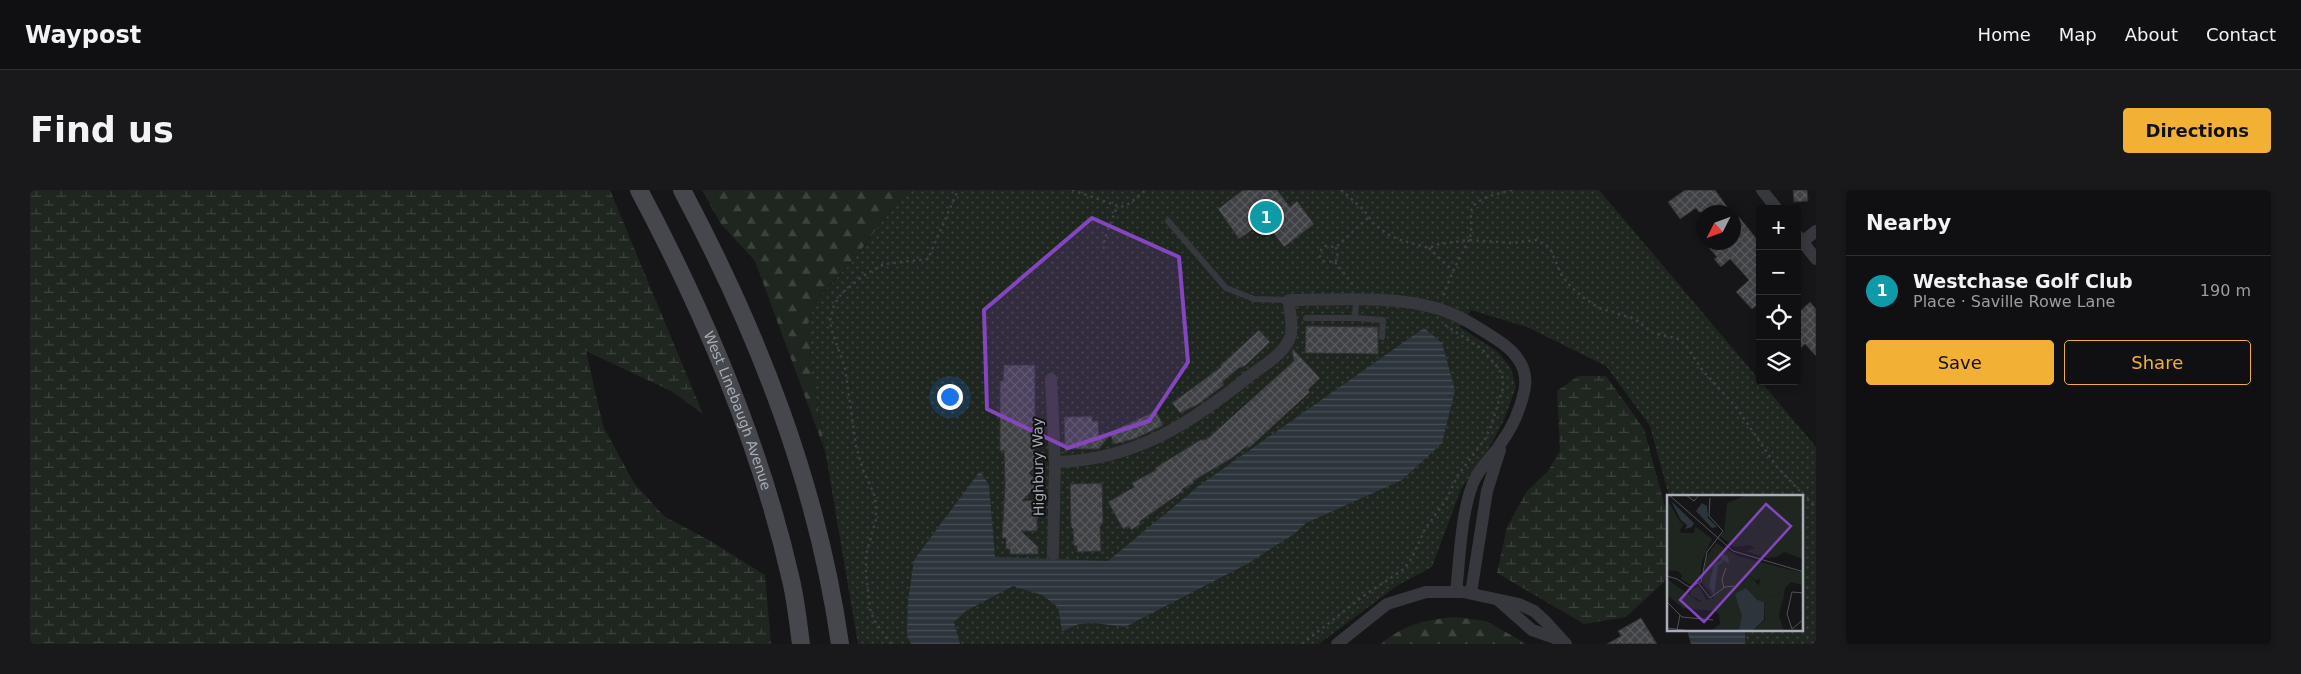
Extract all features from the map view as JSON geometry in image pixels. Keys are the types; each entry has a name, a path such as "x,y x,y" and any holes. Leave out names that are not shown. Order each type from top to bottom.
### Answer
{"main road":[{"name":"West Linebaugh Avenue","path":"639,190 694,297 720,357 745,424 769,498 791,582 801,644"},
{"path":"682,190 724,271 754,337 782,410 823,550 840,644"}],"street":[{"path":"1762,190 1774,205"},
{"path":"1801,238 1816,231"},
{"path":"1801,240 1816,259"},
{"path":"1055,462 1082,462 1121,452 1157,439 1214,404 1283,350 1291,334 1289,300 1402,301 1441,309 1480,328 1509,347 1518,356 1523,368 1525,390 1515,420 1502,443 1477,476 1468,496 1456,592"},
{"name":"Highbury Way","path":"1051,379 1055,462 1053,554"},
{"path":"1471,593 1486,491 1502,443"},
{"path":"1337,644 1387,604 1426,592 1471,593 1498,600 1532,630 1564,643"}],"lane":[{"path":"1168,221 1226,288 1254,299 1289,300"},
{"path":"1355,318 1356,300"},
{"path":"1306,318 1383,320 1382,337"}],"path":[{"path":"891,644 874,620 870,609 866,555 876,520 876,505 874,494 863,470 856,446 845,368 830,320 834,305 842,293 863,276 884,264 928,259 958,190"},
{"path":"1072,190 1118,206 1130,203 1146,190"},
{"path":"1341,190 1387,234 1429,248 1453,271"},
{"path":"1302,644 1362,596 1404,569 1412,558 1425,529 1446,500 1458,475 1485,438 1497,412 1503,379 1500,369 1482,349 1445,325 1440,316 1444,293 1472,232 1471,211 1474,204 1482,199 1512,190"},
{"path":"1104,249 1104,239 1112,224 1118,206"},
{"path":"1356,300 1356,289 1352,281 1335,262 1323,262 1320,257 1321,250 1325,246 1336,247 1369,217"},
{"path":"1429,248 1439,244 1469,240 1512,243 1537,240 1550,248 1562,276 1572,288 1598,308 1635,319 1653,333 1679,339 1736,408 1777,467 1804,495"},
{"path":"1335,262 1338,258 1336,247"},
{"path":"1804,495 1816,508"}],"highlighted area":[{"path":"1092,218 1179,257 1188,362 1149,421 1068,448 987,409 984,310"}],"green space":[{"path":"30,190 610,190 703,414 673,392 586,351 603,426 634,483 665,517 709,540 765,575 771,644 30,644"},
{"path":"702,190 910,190 880,224 853,261 817,298 808,324 812,373 825,451 755,261 721,224"},
{"path":"910,190 1599,190 1756,376 1756,385 1764,385 1816,447 1816,644 1691,644 1688,632 1804,632 1804,495 1669,495 1650,426 1606,366 1527,327 1471,310 1460,327 1498,352 1511,368 1516,387 1504,420 1485,456 1461,489 1432,567 1398,585 1319,644 858,644 812,373 808,324 817,299 853,261 880,224"},
{"path":"1578,376 1606,376 1644,429 1667,514 1667,574 1664,582 1626,617 1584,624 1497,573 1507,527 1527,491 1548,471 1560,451 1557,391"},
{"path":"1455,617 1486,621 1527,644 1380,644 1389,637 1415,624"}],"shaded area":[{"path":"1424,328 1442,343 1455,390 1442,443 1402,480 1306,523 1294,534 1247,564 1125,627 1095,623 1079,624 1062,631 1058,607 1042,595 1013,586 966,611 954,622 960,644 911,644 907,634 908,601 914,560 980,471 989,485 995,557 1108,561 1200,485"},
{"path":"1688,632 1745,632 1745,644 1691,644"}],"building":[{"path":"1243,190 1277,190 1290,207 1297,201 1314,224 1284,247 1270,228 1265,232 1252,230 1239,239 1218,209"},
{"path":"1685,190 1715,190 1726,205 1696,205 1696,208 1680,219 1668,202"},
{"path":"1793,190 1807,190 1808,201 1794,202"},
{"path":"1741,219 1756,238 1756,306 1752,309 1736,292 1749,280 1730,259 1721,267 1714,259 1717,257 1711,250 1741,250"},
{"path":"1810,302 1816,309 1816,356 1805,344 1801,348 1801,310"},
{"path":"1306,326 1378,327 1378,354 1305,353"},
{"path":"1259,330 1270,342 1245,366 1239,368 1222,382 1224,385 1197,405 1180,413 1172,403 1221,367"},
{"path":"1293,349 1320,378 1308,390 1310,392 1249,448 1247,446 1232,458 1193,481 1194,483 1182,489 1183,491 1139,522 1141,524 1131,530 1129,526 1123,529 1108,502 1134,487 1132,483 1156,470 1155,468 1200,440 1207,439 1294,361"},
{"path":"1004,365 1035,365 1035,458 1037,465 1029,473 1037,481 1037,485 1022,501 1037,500 1037,531 1021,531 1038,547 1038,554 1010,554 1010,549 1006,549 1006,538 1002,538 1005,485 1004,451 1000,451 1000,381 1003,381"},
{"path":"1156,411 1163,425 1134,439 1114,444 1110,435 1099,449 1072,449 1076,447 1072,447 1065,453 1064,417 1092,416 1092,421 1098,421 1099,437"},
{"path":"1102,483 1103,522 1100,527 1101,551 1077,552 1077,546 1074,546 1073,529 1071,527 1070,484"},
{"path":"1641,618 1657,644 1607,644 1621,636 1618,631"}],"place":[{"name":"Westchase Golf Club","path":"1266,217"}]}
